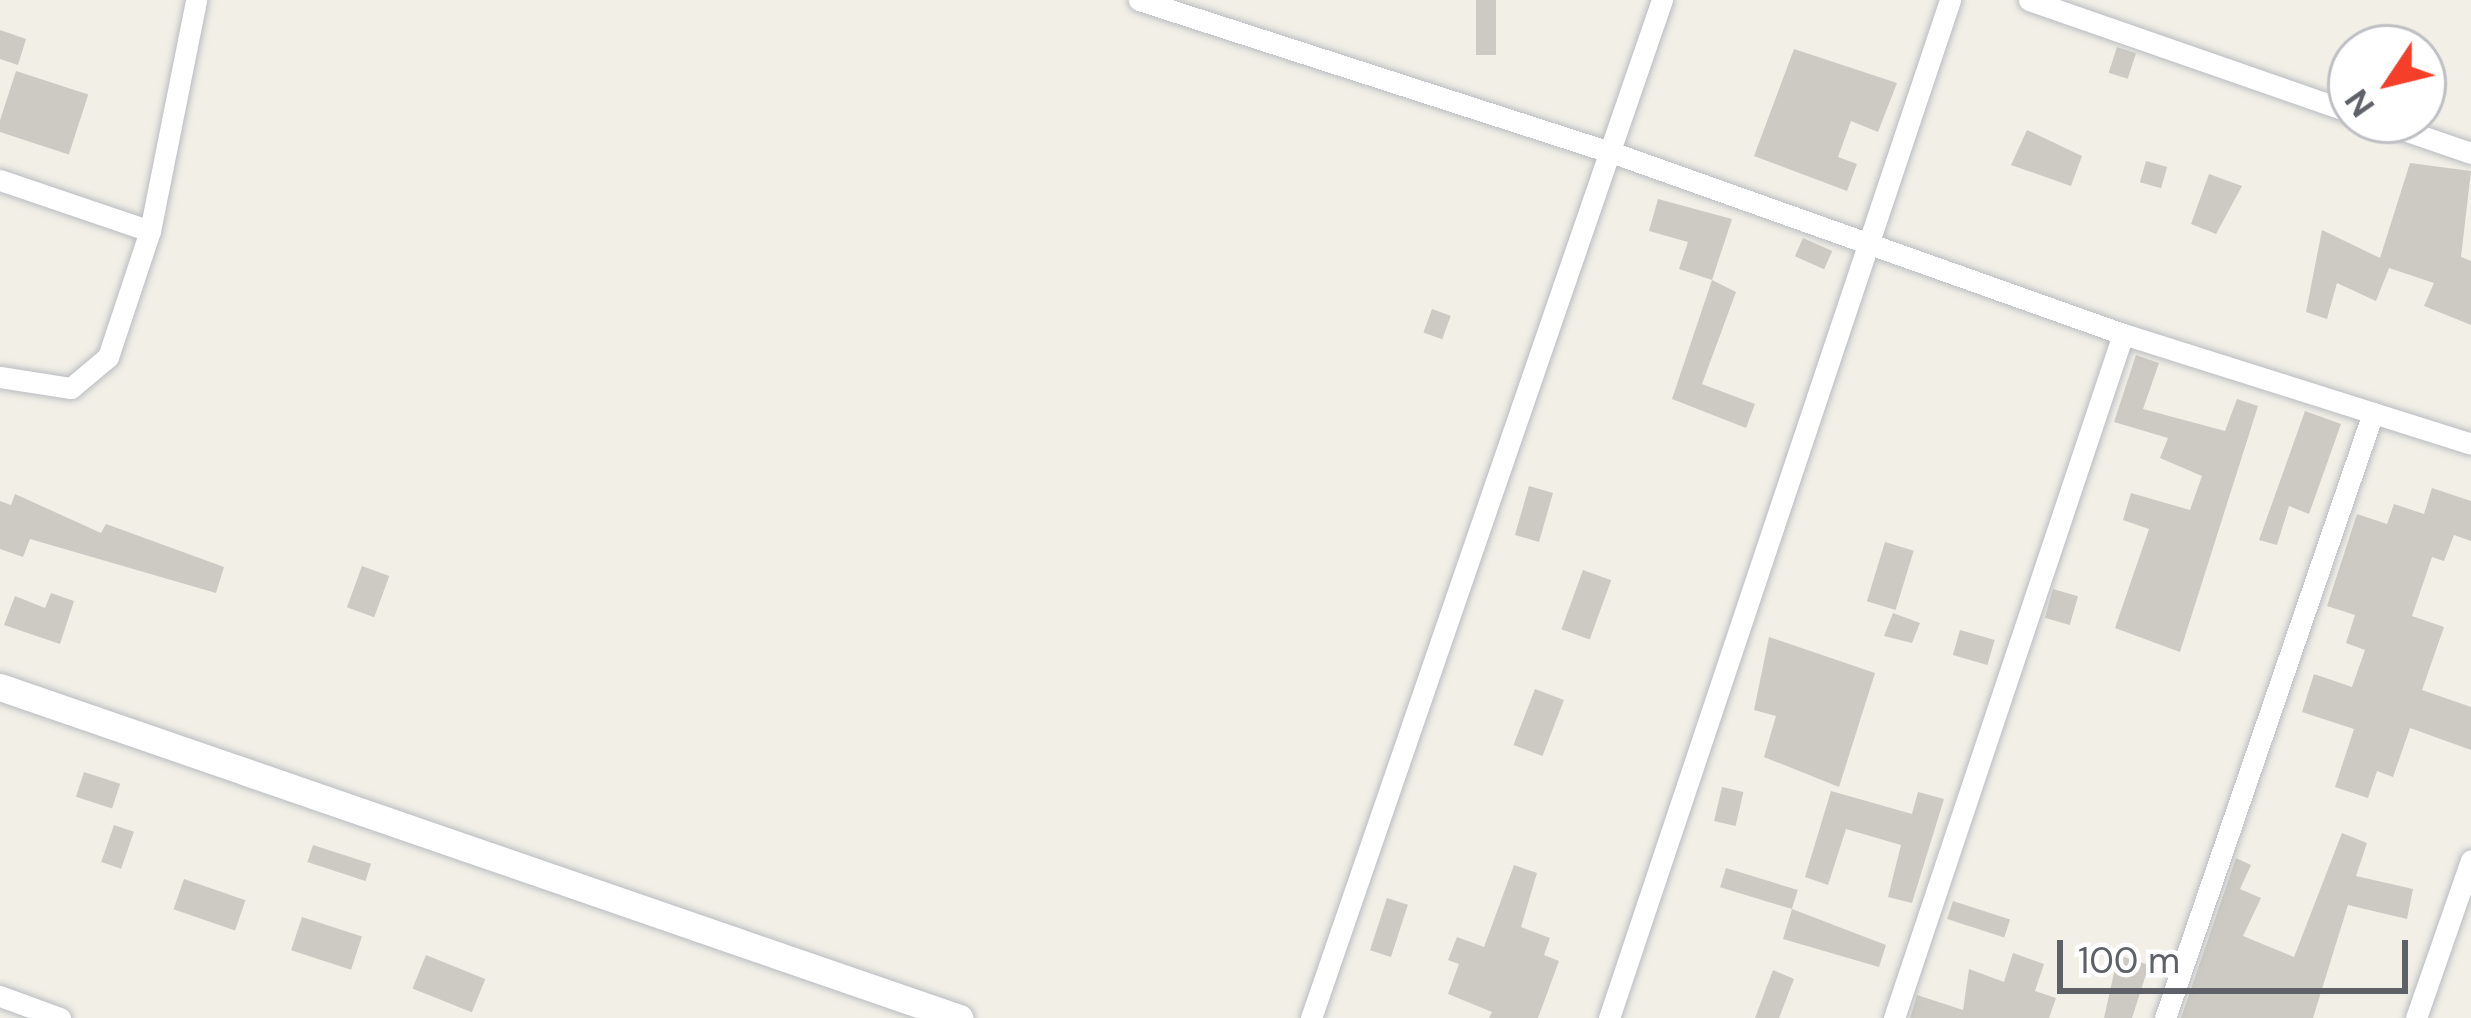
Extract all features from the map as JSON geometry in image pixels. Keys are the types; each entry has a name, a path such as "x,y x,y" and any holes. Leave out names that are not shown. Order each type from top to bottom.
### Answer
{"street":[{"path":"0,377 71,388 108,357 150,231 196,0"},
{"path":"1139,0 1610,152 2123,334 2471,444"},
{"path":"1311,1018 1662,0"},
{"path":"1609,1018 1950,0"},
{"path":"2029,0 2327,104"},
{"path":"0,180 150,231"},
{"path":"1894,1018 2123,334"},
{"path":"2165,1018 2373,413"},
{"path":"0,687 959,1018"},
{"path":"2416,1018 2471,860"},
{"path":"0,997 60,1018"}],"building":[{"path":"1476,0 1496,0 1496,55 1476,55"},
{"path":"0,30 26,39 18,65 0,59"},
{"path":"2117,47 2136,53 2128,79 2109,73"},
{"path":"1794,49 1897,83 1878,132 1851,121 1838,157 1857,164 1847,191 1754,156"},
{"path":"16,71 88,94 69,154 0,132"},
{"path":"2027,130 2082,156 2071,186 2011,165"},
{"path":"2146,161 2167,167 2161,188 2140,182"},
{"path":"2410,163 2471,171 2461,257 2471,261 2471,325 2424,306 2434,283 2389,268 2376,301 2337,283 2327,319 2306,312 2322,230 2380,258"},
{"path":"2209,174 2242,186 2216,234 2191,224"},
{"path":"1658,199 1732,219 1712,280 1679,269 1688,242 1649,231"},
{"path":"1803,238 1832,251 1824,269 1795,256"},
{"path":"1712,280 1736,292 1702,384 1755,404 1746,428 1672,399"},
{"path":"1432,309 1451,316 1442,339 1423,332"},
{"path":"2136,355 2159,363 2143,409 2225,431 2237,399 2258,406 2180,652 2115,628 2149,529 2123,520 2131,493 2190,510 2202,476 2160,458 2168,438 2114,422"},
{"path":"2305,411 2341,424 2309,514 2289,506 2277,545 2259,540"},
{"path":"1529,486 1553,493 1539,542 1515,535"},
{"path":"2432,488 2471,501 2471,541 2454,535 2444,561 2432,557 2412,616 2444,627 2422,690 2471,707 2471,750 2410,728 2393,777 2377,771 2368,798 2335,787 2354,729 2302,712 2314,674 2352,687 2365,650 2346,643 2355,615 2327,606 2357,514 2387,524 2394,504 2424,514"},
{"path":"15,494 101,533 106,524 224,567 216,593 30,539 23,557 0,549 0,501 11,505"},
{"path":"1885,542 1914,551 1896,610 1867,601"},
{"path":"362,566 389,576 374,617 347,607"},
{"path":"1583,570 1611,580 1590,639 1561,629"},
{"path":"2053,589 2078,596 2070,625 2045,618"},
{"path":"51,593 74,601 60,644 4,625 15,596 45,608"},
{"path":"1893,613 1920,623 1912,643 1884,636"},
{"path":"1960,630 1995,640 1987,665 1953,655"},
{"path":"1769,637 1875,673 1839,787 1764,757 1776,716 1754,710"},
{"path":"1535,689 1564,700 1542,756 1513,745"},
{"path":"84,772 120,784 112,808 76,797"},
{"path":"1722,787 1743,792 1736,826 1714,821"},
{"path":"1831,791 1912,814 1918,792 1944,799 1912,903 1888,897 1901,845 1846,829 1828,885 1805,877"},
{"path":"114,825 134,832 121,869 101,862"},
{"path":"2342,833 2367,843 2356,876 2413,889 2407,919 2348,905 2313,1018 2181,1018 2236,858 2251,865 2240,889 2261,898 2243,936 2294,957"},
{"path":"313,845 371,864 365,881 307,862"},
{"path":"1514,865 1537,873 1521,927 1550,938 1544,955 1559,961 1538,1018 1489,1018 1492,1012 1448,994 1459,964 1448,960 1457,937 1484,947"},
{"path":"1726,868 1798,890 1792,909 1720,887"},
{"path":"184,879 245,900 235,930 174,909"},
{"path":"1387,898 1408,905 1391,957 1370,950"},
{"path":"1953,901 2010,920 2004,938 1947,919"},
{"path":"1792,909 1886,945 1879,967 1783,939"},
{"path":"302,917 362,936 351,970 291,950"},
{"path":"2013,953 2044,964 2035,991 2056,998 2049,1018 1910,1018 1917,995 1963,1010 1969,969 2004,982"},
{"path":"426,955 485,979 472,1012 413,988"},
{"path":"2118,955 2149,965 2132,1018 2104,1018"},
{"path":"1773,970 1794,979 1779,1018 1755,1018"}]}
